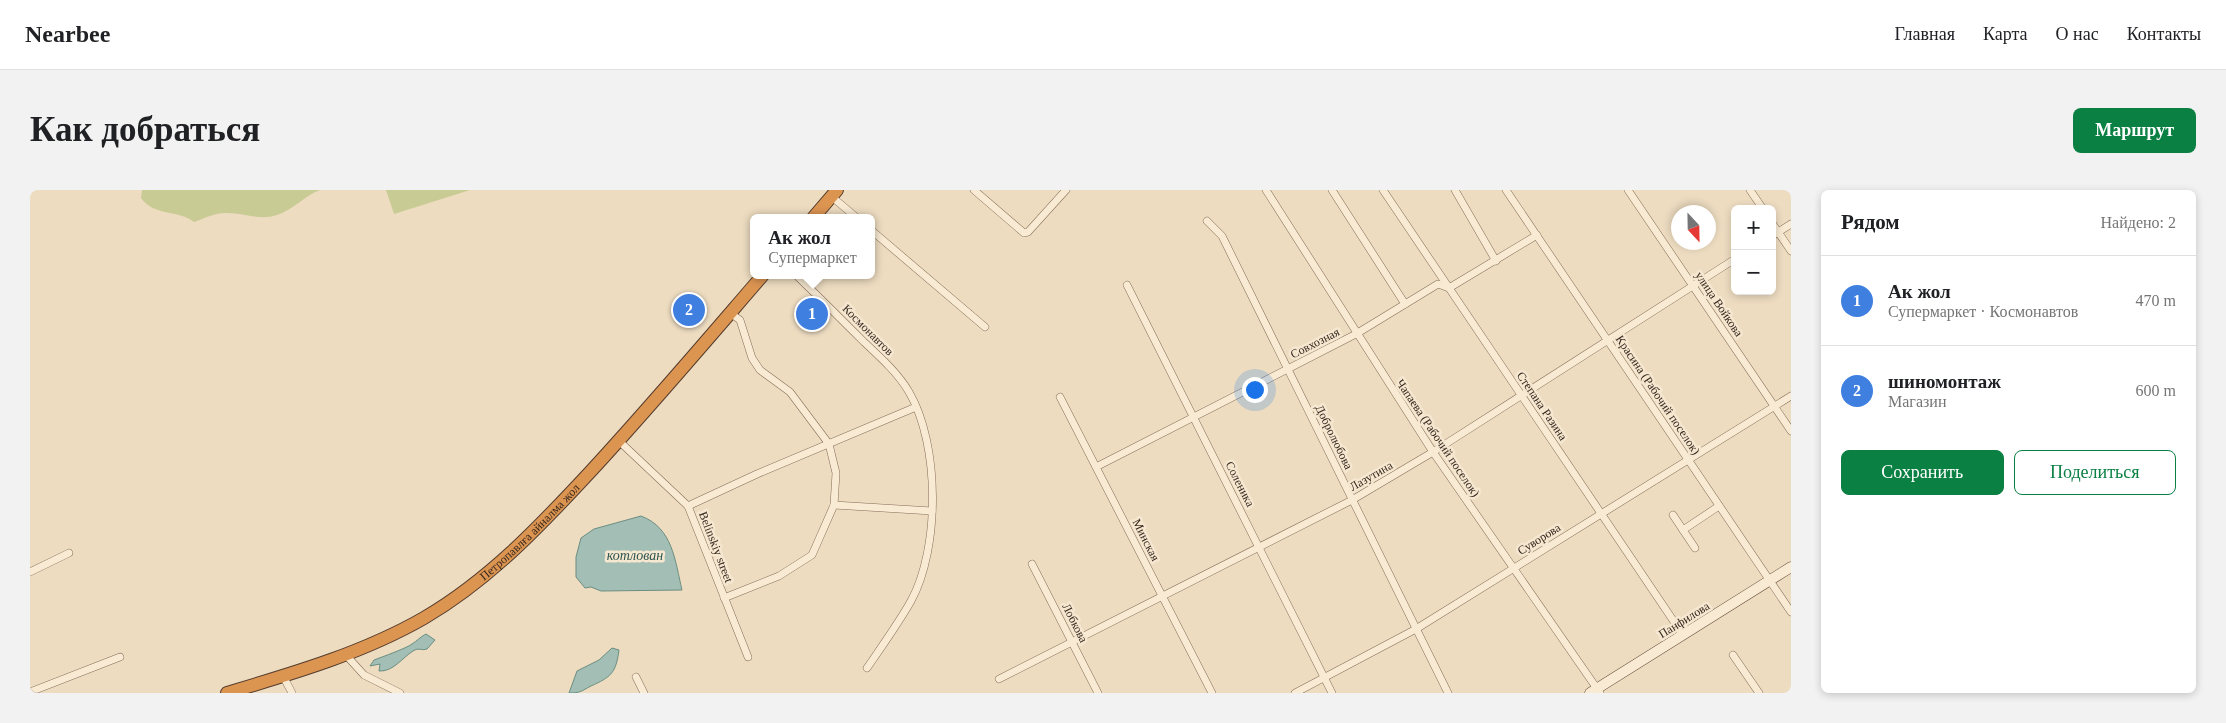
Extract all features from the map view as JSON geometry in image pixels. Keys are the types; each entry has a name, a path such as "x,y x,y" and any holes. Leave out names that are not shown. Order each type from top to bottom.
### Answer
{"highway":[{"path":"816,214 834,193"},
{"name":"Петропавлға айналма жол","path":"227,693 345,654 424,618 493,570 532,534 619,440 760,279"}],"street":[{"path":"974,190 1024,233 1028,232 1066,190"},
{"name":"Чапаева (Рабочий поселок)","path":"1266,190 1356,334 1433,452 1596,692"},
{"path":"1332,190 1404,304"},
{"name":"Степана Разина","path":"1383,190 1683,635"},
{"path":"1455,190 1496,261"},
{"name":"Красина (Рабочий поселок)","path":"1506,190 1791,612"},
{"path":"1750,190 1760,205"},
{"name":"улица Войкова","path":"1631,191 1791,431"},
{"path":"834,193 853,214"},
{"name":"Добролюбова","path":"1207,221 1222,236 1448,693"},
{"path":"1776,233 1791,224"},
{"path":"875,233 985,327"},
{"name":"Совхозная","path":"1096,467 1356,334 1438,284 1449,288 1537,235"},
{"path":"1776,235 1791,250"},
{"name":"Лазутина","path":"999,679 1352,500 1433,452 1731,261"},
{"name":"Космонавтов","path":"800,279 894,373 909,393 916,407 925,429 930,452 932,511 930,540 920,577 911,600 867,668"},
{"name":"Соленика","path":"1128,286 1332,693"},
{"path":"724,598 779,576 812,554 834,505 835,464 829,444 790,392 771,380 752,358 743,326 730,313"},
{"name":"Суворова","path":"1295,693 1416,629 1791,396"},
{"name":"Минская","path":"1060,397 1212,693"},
{"path":"688,506 916,407"},
{"name":"Belinskiy street","path":"619,440 688,506 748,657"},
{"path":"834,505 932,511"},
{"path":"1683,530 1719,506"},
{"path":"1673,515 1695,548"},
{"path":"30,572 68,553"},
{"name":"Лобкова","path":"1032,564 1098,693"},
{"name":"Панфилова","path":"1596,692 1791,567"},
{"path":"345,654 364,675 398,693"},
{"path":"1733,655 1759,693"},
{"path":"30,692 120,657"},
{"path":"283,676 292,693"},
{"path":"636,677 644,693"}],"green space":[{"path":"142,190 320,190 288,210 270,217 219,213 194,222 181,215 153,208 141,198"},
{"path":"386,190 470,190 394,214"}],"water":[{"name":"котлован","path":"641,516 652,521 666,537 671,547 682,590 601,591 591,587 585,588 576,577 576,557 581,538 594,529"},
{"path":"426,634 435,640 427,649 415,650 393,667 384,671 379,671 380,664 370,666 374,660 409,646"},
{"path":"612,648 619,650 614,669 608,677 581,691 569,693 577,671 599,660"}],"place":[{"name":"шиномонтаж","path":"689,310"},
{"name":"Ак жол","path":"812,314"}]}
